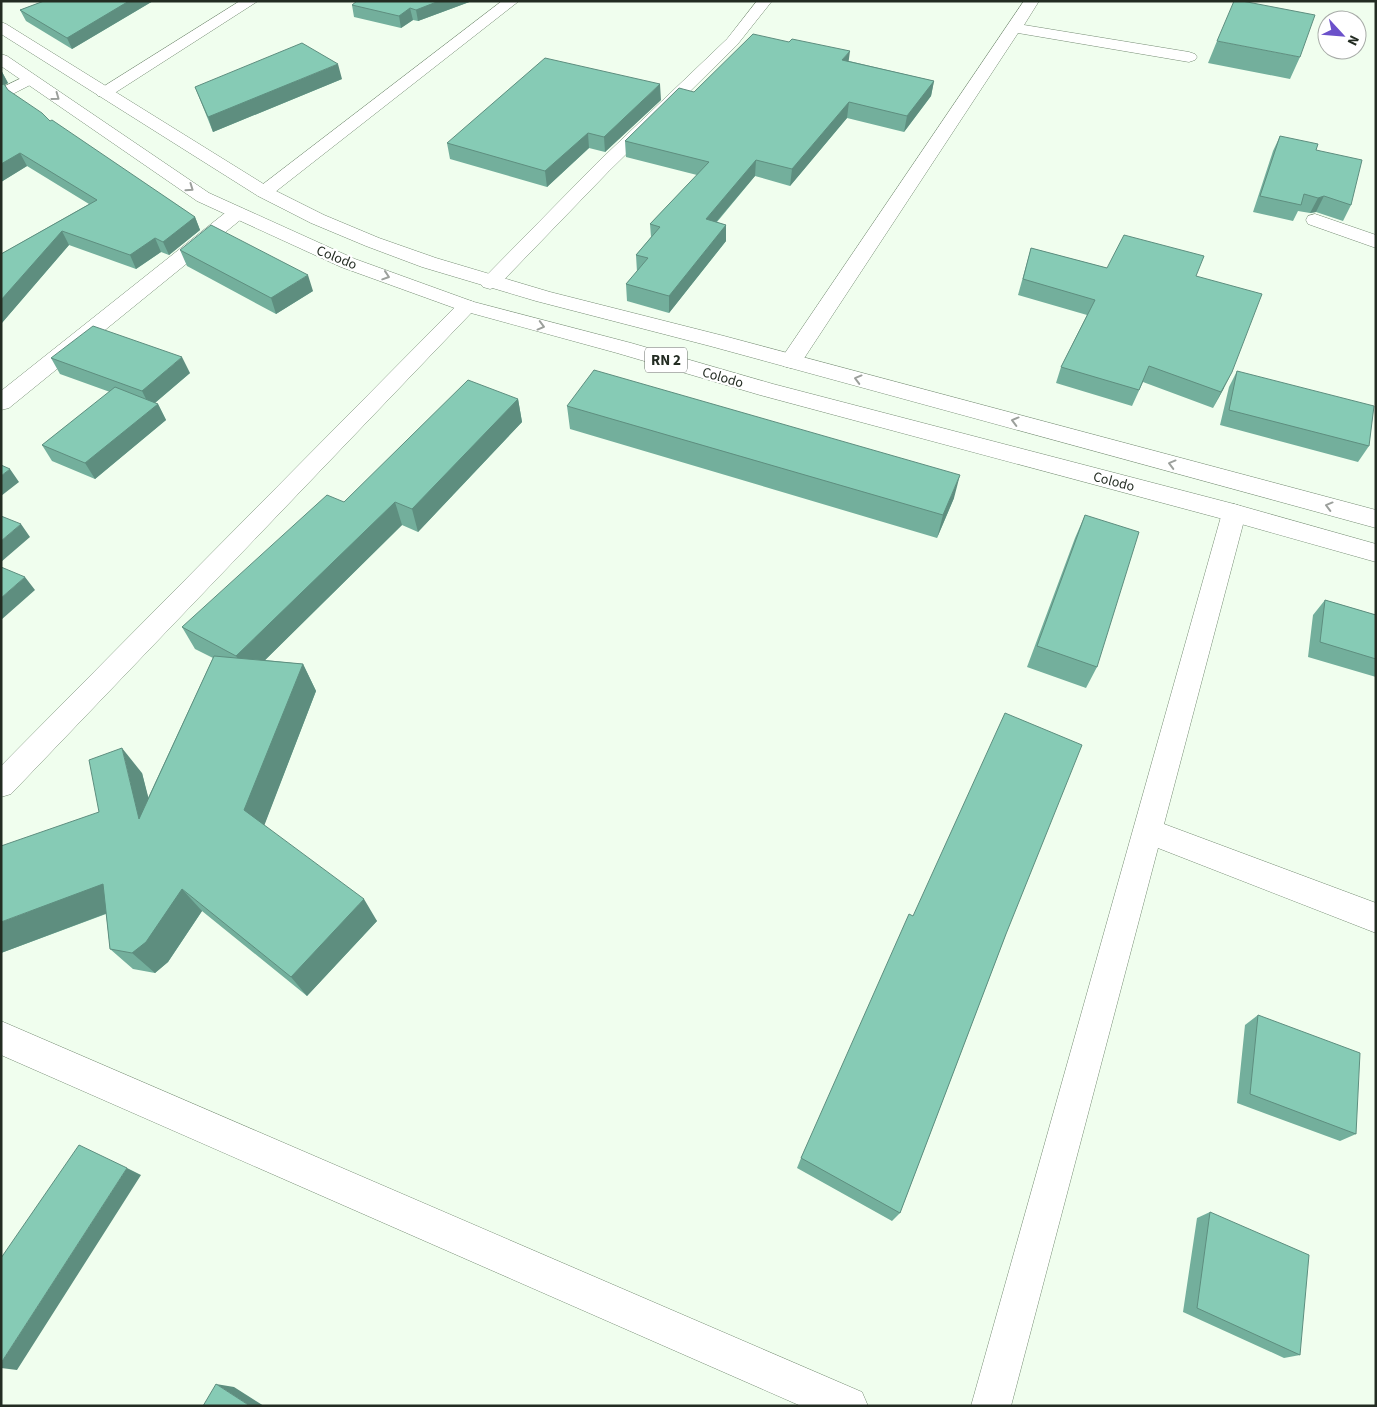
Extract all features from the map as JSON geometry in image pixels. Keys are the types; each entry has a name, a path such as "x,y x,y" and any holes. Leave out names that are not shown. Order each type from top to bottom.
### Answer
{"street":[{"path":"104,93 251,1"},
{"path":"264,192 512,1"},
{"path":"490,282 732,42 765,1"},
{"path":"791,361 1032,1"},
{"name":"Colodo","path":"1,26 104,93 264,192 296,210 418,261 490,282 1376,519"},
{"path":"1014,28 1189,57"},
{"name":"Colodo","path":"1,59 203,197 348,263 467,306 624,348 768,390 1234,513 1376,553"},
{"path":"1,95 30,79"},
{"path":"1,403 237,213"},
{"path":"1316,220 1376,242"},
{"path":"1,785 467,306"},
{"path":"991,1406 1234,513"},
{"path":"1148,831 1376,918"},
{"path":"1,1038 848,1406"}],"building":[{"path":"44,1 129,1 67,38 20,10"},
{"path":"357,1 439,1 416,10 410,8 399,16 352,5"},
{"path":"1234,1 1315,15 1300,57 1217,41"},
{"path":"753,34 789,42 792,39 850,51 842,60 934,81 907,116 849,102 792,169 756,160 706,219 726,225 669,296 626,284 648,258 636,255 660,227 650,224 709,162 625,141 679,88 694,92"},
{"path":"302,43 338,64 208,117 195,87"},
{"path":"545,58 660,84 604,137 588,133 545,171 447,143"},
{"path":"4,84 8,90 42,113 50,121 52,120 195,217 163,242 155,238 130,255 62,231 1,300 1,254 97,200 20,153 1,164 1,85"},
{"path":"1280,136 1318,144 1316,150 1362,160 1351,205 1324,196 1318,198 1304,194 1301,205 1260,196"},
{"path":"211,225 308,275 271,298 180,250"},
{"path":"1124,235 1204,256 1196,276 1262,294 1232,372 1221,392 1149,366 1139,390 1061,367 1095,300 1023,279 1031,248 1107,268"},
{"path":"93,326 182,357 142,391 51,358"},
{"path":"594,370 960,475 943,515 567,406"},
{"path":"1237,371 1374,406 1369,446 1229,410"},
{"path":"468,380 518,399 412,509 395,502 236,656 182,627 327,495 344,502"},
{"path":"115,387 158,404 85,463 42,445"},
{"path":"1,465 10,469 1,476"},
{"path":"1085,515 1139,532 1097,667 1037,646"},
{"path":"1,516 21,524 1,541"},
{"path":"1,567 25,577 1,598"},
{"path":"1325,600 1376,615 1376,659 1320,642"},
{"path":"214,656 303,664 244,810 364,899 291,977 182,889 146,942 132,953 110,949 103,884 1,922 1,846 99,812 89,760 122,748 139,819"},
{"path":"1005,713 1082,745 1006,934 900,1213 801,1158 909,914 913,916"},
{"path":"1258,1015 1360,1053 1356,1134 1250,1094"},
{"path":"79,1145 127,1168 1,1363 1,1258"},
{"path":"1210,1212 1309,1255 1300,1355 1197,1308"},
{"path":"216,1384 250,1406 203,1406"}]}
